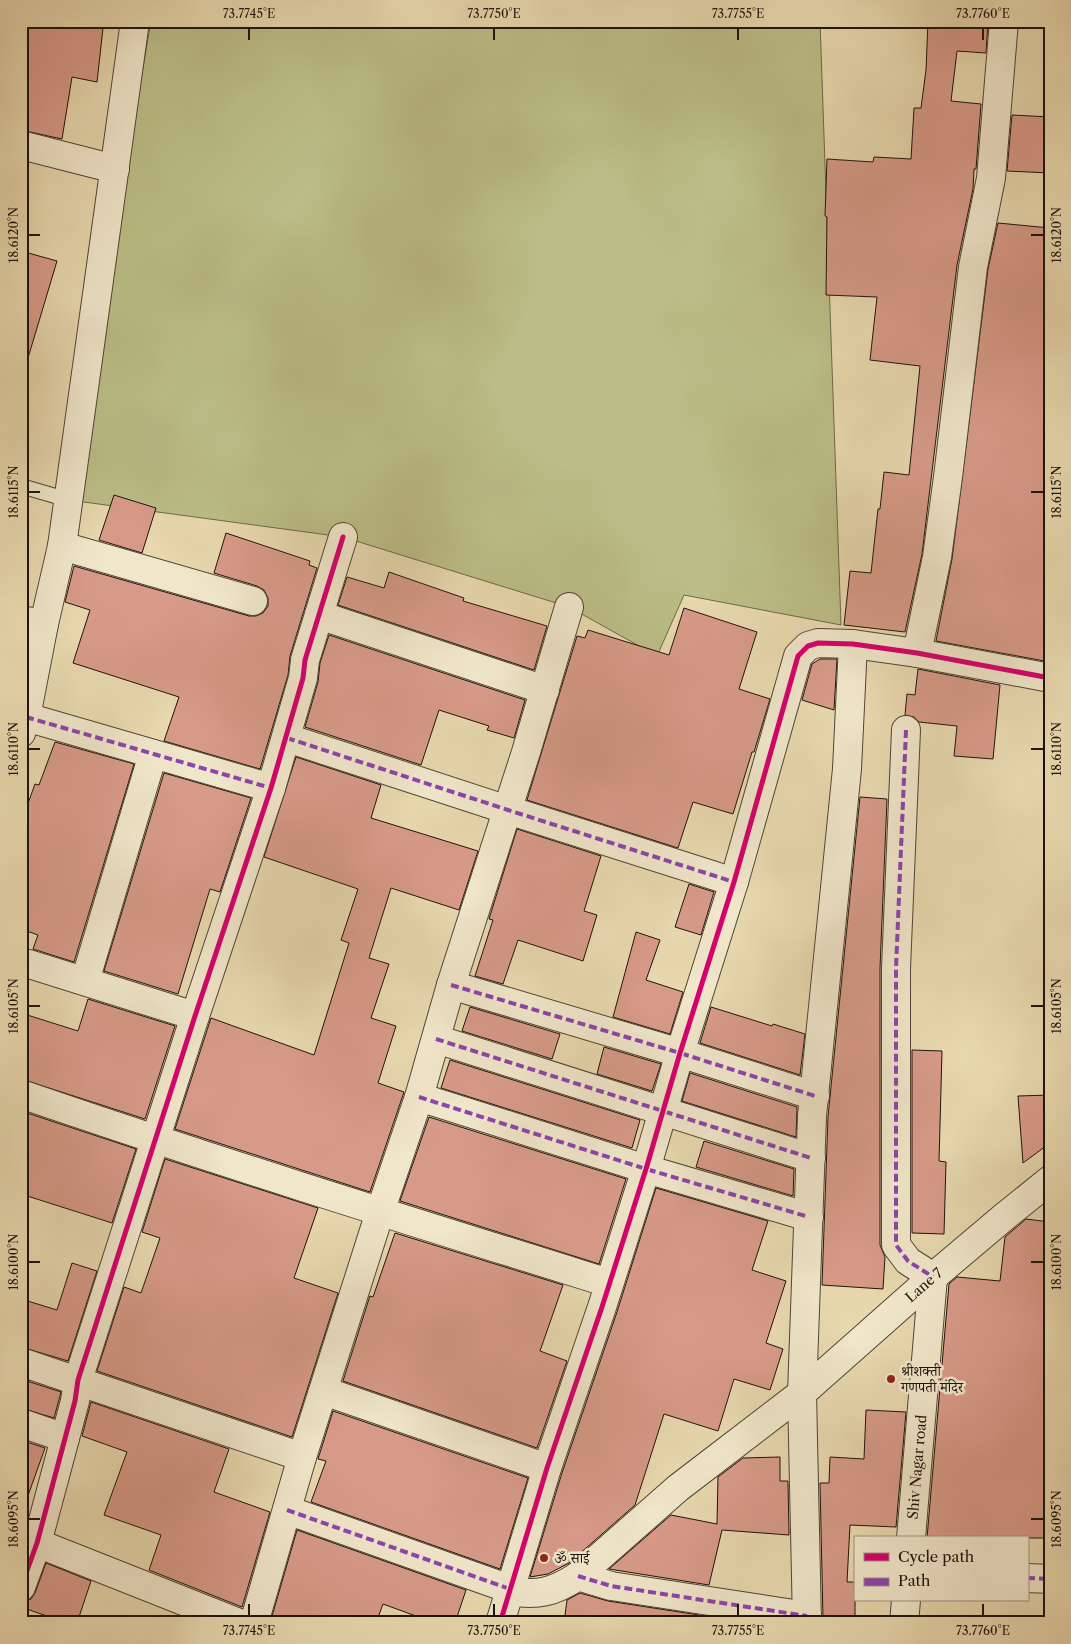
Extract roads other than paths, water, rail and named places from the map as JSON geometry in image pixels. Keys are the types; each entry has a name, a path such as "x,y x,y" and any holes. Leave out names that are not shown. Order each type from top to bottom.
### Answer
{"street":[{"path":"135,21 62,546 33,622 24,725 153,754 271,788"},
{"path":"917,653 937,557 973,267 991,178 1004,21"},
{"path":"21,145 115,169"},
{"path":"21,1587 37,1543 75,1401 78,1380 287,738 303,678 305,660 343,537"},
{"path":"62,546 253,600"},
{"path":"254,1623 302,1457 380,1212 419,1097 451,985 545,690 568,607"},
{"path":"319,615 545,690"},
{"path":"500,1623 548,1468 646,1169 662,1111 734,882 798,656 808,646 818,643 853,644 917,653 1050,678"},
{"path":"578,1576 611,1586 807,1619 802,1393 812,1116 847,769 853,644"},
{"path":"906,730 896,968 896,1245 908,1261 933,1277"},
{"path":"287,738 734,882"},
{"path":"85,982 153,754"},
{"path":"29,964 195,1016"},
{"path":"451,985 680,1053 815,1096"},
{"path":"436,1040 811,1158"},
{"path":"21,1094 156,1140 609,1283"},
{"path":"419,1097 646,1169 809,1217"},
{"name":"Lane 7","path":"287,1510 510,1590 538,1594 560,1587 578,1576 678,1488 802,1393 933,1277 1050,1180"},
{"name":"Shiv Nagar road","path":"910,1536 933,1277"},
{"path":"21,1362 302,1457"},
{"path":"324,1391 548,1468"},
{"path":"21,1423 65,1438"},
{"path":"37,1543 239,1623"},
{"path":"1028,1578 1050,1579"},
{"path":"904,1623 906,1602"}],"lane":[{"path":"21,486 69,500"}],"place":[{"name":"श्रीशक्ती गणपती मंदिर","path":"891,1379"},
{"name":"ॐ साई","path":"544,1558"}]}
